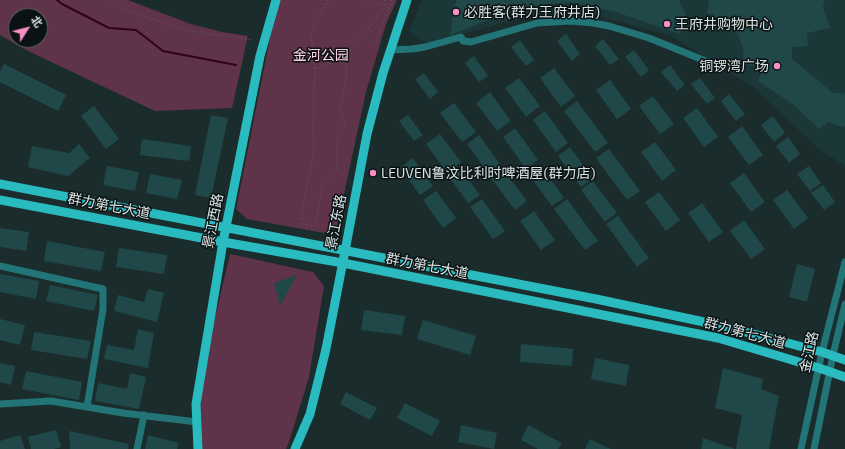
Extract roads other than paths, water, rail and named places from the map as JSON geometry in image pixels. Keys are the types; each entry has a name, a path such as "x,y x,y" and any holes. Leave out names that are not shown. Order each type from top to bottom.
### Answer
{"main road":[{"name":"景江西路","path":"198,449 196,404 223,242 260,56 276,0"},
{"name":"景江东路","path":"295,449 310,414 326,349 367,134 381,80 406,0"},
{"name":"群力第七大道","path":"0,184 596,299 723,326 833,355 845,360"},
{"name":"群力第七大道","path":"0,200 343,263 718,338 845,377"}],"street":[{"path":"390,50 425,47 461,37 462,41 471,42 537,23 570,21 603,25 649,38 713,64"},
{"name":"金江路","path":"801,449 822,352 845,262"},
{"path":"0,266 103,289 103,309 87,407"},
{"name":"金江路","path":"814,449 845,304"},
{"path":"0,404 51,401 122,413 197,422"},
{"path":"138,449 144,416"}],"waterway":[{"path":"57,0 109,28 136,30 163,51 236,65"}],"place":[{"name":"必胜客(群力王府井店)","path":"456,12"},
{"name":"王府井购物中心","path":"667,24"},
{"name":"铜锣湾广场","path":"777,66"},
{"name":"LEUVEN鲁汶比利时啤酒屋(群力店)","path":"373,173"}],"park label":[{"name":"金河公园","path":"321,55"}]}
